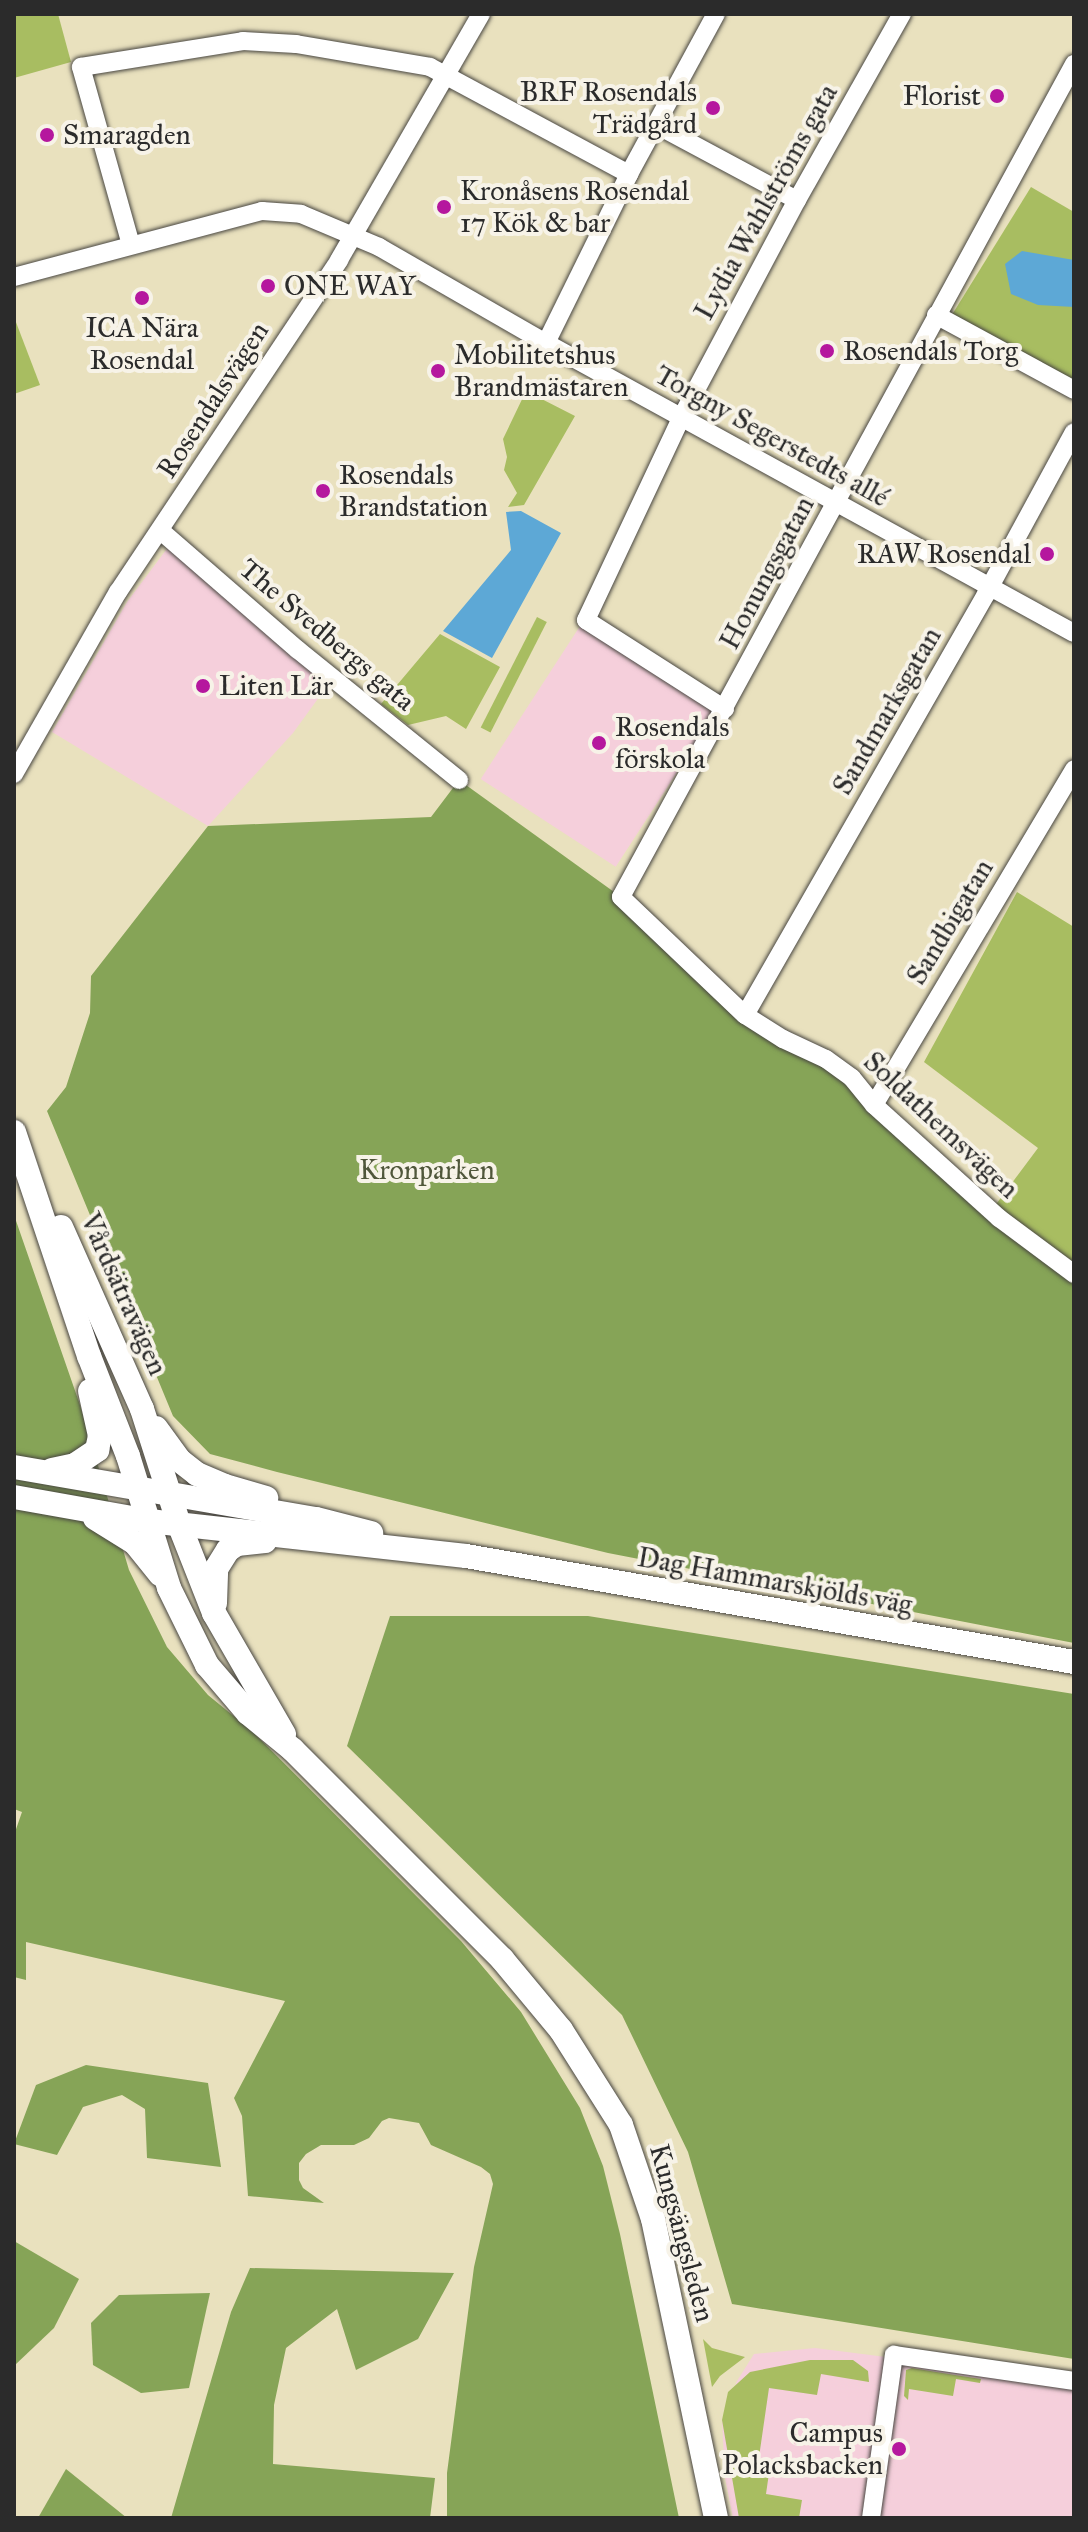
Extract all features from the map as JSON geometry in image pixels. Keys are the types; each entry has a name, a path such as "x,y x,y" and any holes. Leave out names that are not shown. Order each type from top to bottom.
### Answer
{"main road":[{"name":"Vårdsätravägen","path":"14,1121 142,1409 170,1495"},
{"name":"Vårdsätravägen","path":"14,1132 89,1356 138,1489"},
{"path":"43,1472 75,1465 97,1450 100,1436 90,1396 89,1356"},
{"path":"142,1409 179,1460 197,1474 273,1500 312,1529"},
{"name":"Dag Hammarskjölds väg","path":"14,1467 170,1495 312,1529 1074,1662"},
{"name":"Kungsängsleden","path":"138,1489 169,1588 207,1665 248,1713 293,1750 532,1993 561,2030 621,2125 653,2219 716,2518"},
{"name":"Kungsängsleden","path":"170,1495 214,1613 293,1750"},
{"name":"Dag Hammarskjölds väg","path":"14,1497 149,1521 312,1529"},
{"path":"75,1508 116,1528 135,1543 169,1588"},
{"path":"214,1613 216,1569 228,1550 237,1544 312,1529"}],"street":[{"name":"Rosendalsvägen","path":"14,774 118,592 354,234 481,14"},
{"path":"546,343 629,174 716,14"},
{"name":"Lydia Wahlströms gata","path":"725,709 586,620 681,418 797,200 902,14"},
{"path":"131,245 81,67 243,41 296,44 430,67 629,174"},
{"name":"Honungsgatan","path":"621,897 936,315 1071,77"},
{"path":"655,124 797,200"},
{"name":"Torgny Segerstedts allé","path":"14,277 262,211 301,214 354,234 681,418 1074,633"},
{"path":"936,315 1074,390"},
{"name":"Sandmarksgatan","path":"745,1015 990,587 1074,432"},
{"name":"The Svedbergs gata","path":"161,531 298,650 459,780"},
{"name":"Sandbigatan","path":"874,1105 1074,769"},
{"name":"Soldathemsvägen","path":"621,897 745,1015 783,1039 826,1059 852,1078 874,1105 999,1218 1074,1274"},
{"path":"871,2518 894,2355 1074,2381"}],"shaded area":[{"name":"Liten Lär","path":"172,542 333,678 293,733 208,826 52,732 127,602"},
{"name":"Rosendals förskola","path":"582,623 717,711 616,867 481,779"},
{"name":"Campus Polacksbacken","path":"815,2348 1074,2381 1074,2518 733,2518 725,2478 722,2420 737,2381 754,2354"}],"green space":[{"path":"14,14 58,14 71,62 14,78"},
{"path":"1031,187 1074,212 1074,382 950,318"},
{"path":"14,317 40,385 14,394"},
{"path":"526,391 575,416 524,505 508,507 517,493 504,470 507,457 503,439"},
{"path":"537,617 547,622 491,732 481,727"},
{"path":"440,634 500,667 466,729 446,716 408,725 381,704"},
{"name":"Kronparken","path":"459,780 621,897 745,1015 826,1059 1074,1274 1074,1643 608,1553 277,1472 210,1454 173,1416 47,1111 66,1087 90,1013 91,976 208,826 431,817"},
{"path":"1017,892 1074,927 1074,1269 994,1207 1038,1148 924,1062"},
{"path":"14,1215 80,1405 129,1570 167,1647 208,1695 253,1732 461,1941 521,2012 580,2108 603,2166 620,2234 679,2518 447,2518 447,2473 474,2267 493,2184 490,2174 431,2145 419,2123 389,2118 382,2121 369,2138 354,2145 321,2145 306,2154 299,2163 299,2180 303,2188 324,2203 248,2196 242,2116 234,2098 285,2001 26,1942 26,1980 14,1977 14,1835 22,1812 14,1809"},
{"path":"390,1616 588,1616 1074,1694 1074,2359 732,2304 688,2152 622,2015 347,1746"},
{"path":"86,2065 208,2083 221,2167 147,2158 145,2109 122,2095 83,2107 57,2155 14,2144 36,2085"},
{"path":"14,2241 79,2279 54,2328 15,2365"},
{"path":"250,2268 454,2273 418,2339 356,2370 337,2309 286,2348 274,2405 273,2464 435,2478 430,2518 171,2518 231,2312"},
{"path":"210,2293 189,2388 141,2393 93,2365 91,2323 119,2295"},
{"path":"703,2339 712,2348 745,2357 720,2376 712,2387"},
{"path":"810,2360 853,2360 868,2371 869,2382 821,2374 817,2395 769,2388 758,2464 770,2466 766,2494 802,2500 799,2518 739,2518 722,2420 728,2392 750,2372"},
{"path":"912,2368 981,2379 980,2383 956,2379 953,2396 909,2389 908,2400 904,2396 906,2370"},
{"path":"66,2469 127,2518 38,2518"}],"water":[{"path":"1022,251 1074,260 1074,307 1038,305 1011,294 1005,264"},
{"path":"521,511 561,533 492,658 443,631 511,550 506,512"}],"place":[{"name":"Florist","path":"997,96"},
{"name":"BRF Rosendals Trädgård","path":"713,108"},
{"name":"Smaragden","path":"47,135"},
{"name":"Kronåsens Rosendal 17 Kök & bar","path":"444,207"},
{"name":"ONE WAY","path":"268,286"},
{"name":"ICA Nära Rosendal","path":"142,298"},
{"name":"Rosendals Torg","path":"827,351"},
{"name":"Mobilitetshus Brandmästaren","path":"438,371"},
{"name":"Rosendals Brandstation","path":"323,491"},
{"name":"RAW Rosendal","path":"1047,554"},
{"name":"Liten Lär","path":"203,686"},
{"name":"Rosendals förskola","path":"599,743"},
{"name":"Campus Polacksbacken","path":"899,2449"}]}
